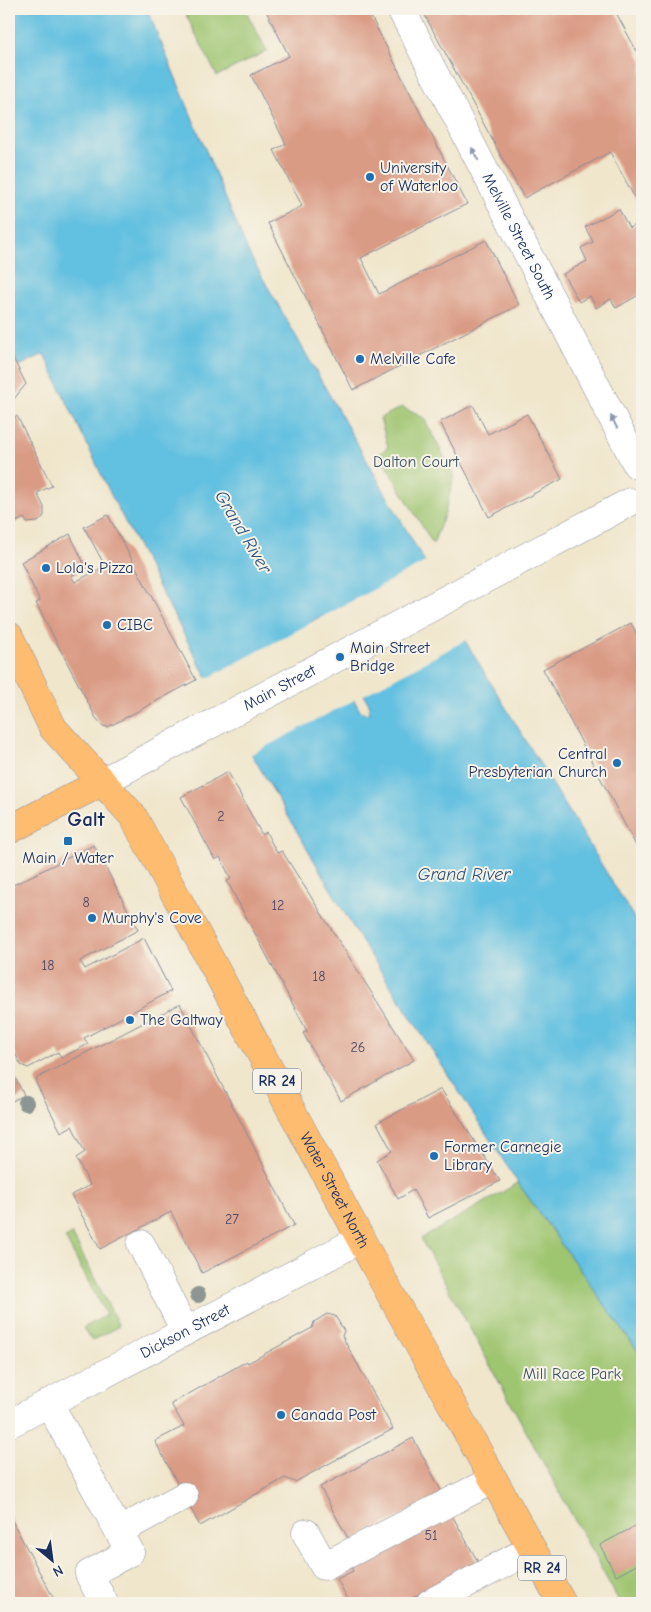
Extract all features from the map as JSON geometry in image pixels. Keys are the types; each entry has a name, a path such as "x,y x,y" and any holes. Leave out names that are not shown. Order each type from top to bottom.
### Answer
{"main road":[{"name":"RR 24","path":"9,636 54,728 102,782"},
{"name":"Main Street","path":"9,830 102,782"},
{"name":"Water Street North","path":"102,782 133,816 361,1239 562,1603"}],"street":[{"name":"Melville Street South","path":"401,9 640,461"},
{"path":"638,509 640,461"},
{"name":"Main Street","path":"102,782 464,590 638,509"},
{"name":"Dickson Street","path":"9,1424 361,1239"},
{"path":"141,1244 185,1331"},
{"path":"49,1403 130,1552 89,1574 104,1603"},
{"path":"306,1533 324,1566 493,1480"},
{"path":"119,1531 184,1496"},
{"path":"430,1603 531,1549"}],"green space":[{"path":"183,9 245,9 267,51 217,76"},
{"name":"Dalton Court","path":"402,407 424,418 454,476 445,513 433,544 379,454 388,447 380,418"},
{"name":"Mill Race Park","path":"518,1183 642,1357 642,1603 620,1603 421,1239"},
{"path":"72,1234 119,1326 92,1341 83,1328 106,1315 65,1238"}],"water":[{"name":"Grand River","path":"9,9 147,9 249,254 427,566 467,644 642,931 642,1357 518,1183 357,934 202,669 112,497 44,354 19,366 9,345","holes":["322,616 370,706 368,714 360,711 312,621"]}],"pier":[{"name":"Main Street Bridge","path":"427,561 468,639 362,696 321,619 315,622 356,699 250,755 206,679"}],"building":[{"name":"University of Waterloo","path":"265,9 367,9 467,204 361,258 379,294 486,240 519,305 353,390 268,223 302,206 274,150 286,144 251,75 289,56"},
{"path":"428,9 614,9 642,61 642,211 610,152 524,198 423,12"},
{"path":"619,209 629,228 642,221 642,293 616,308 611,299 596,308 590,296 579,302 563,274 587,261 581,248 593,242 585,227"},
{"path":"9,350 26,384 9,405"},
{"path":"473,405 488,434 527,414 562,479 489,517 440,422"},
{"path":"17,416 52,486 37,493 44,507 44,516 38,522 27,523 24,518 9,526 9,420"},
{"name":"CIBC","path":"108,515 196,680 108,727 103,726 96,718 36,603 40,601 21,562 70,534 86,568 71,576 75,582 105,566 84,527"},
{"name":"Central Presbyterian Church","path":"631,623 642,644 642,857 543,669"},
{"path":"228,772 262,835 266,832 277,853 282,851 414,1060 341,1101 303,1033 307,1031 227,881 231,879 220,857 215,860 181,797"},
{"path":"94,845 138,930 80,961 85,969 144,938 171,991 84,1038 88,1044 61,1058 58,1052 28,1068 21,1065 9,1041 9,887"},
{"path":"180,1004 294,1225 202,1273 171,1212 100,1249 71,1195 90,1185 76,1158 85,1152 72,1126 61,1132 36,1083 37,1078"},
{"path":"9,1066 24,1095 9,1103"},
{"name":"Former Carnegie Library","path":"441,1089 500,1181 428,1218 413,1190 398,1199 377,1160 392,1151 377,1123"},
{"name":"Canada Post","path":"327,1314 335,1316 344,1331 342,1336 393,1429 295,1482 285,1478 200,1526 155,1441 184,1426 171,1404 247,1361 248,1363 312,1328 314,1322"},
{"path":"413,1438 443,1494 350,1542 320,1487"},
{"path":"448,1508 478,1562 403,1603 350,1603 337,1579 353,1571 349,1563"},
{"path":"9,1515 56,1603 9,1603"},
{"path":"641,1523 642,1562 616,1576 600,1545"}],"place":[{"name":"University of Waterloo","path":"370,177"},
{"name":"Melville Cafe","path":"360,359"},
{"name":"Lola's Pizza","path":"46,568"},
{"name":"CIBC","path":"107,625"},
{"name":"Main Street Bridge","path":"340,657"},
{"name":"Central Presbyterian Church","path":"617,763"},
{"name":"Main / Water","path":"68,841"},
{"name":"Murphy's Cove","path":"92,918"},
{"name":"The Galtway","path":"130,1020"},
{"name":"Former Carnegie Library","path":"434,1156"},
{"name":"Canada Post","path":"281,1415"}],"district":[{"name":"Galt","path":"86,819"}]}
